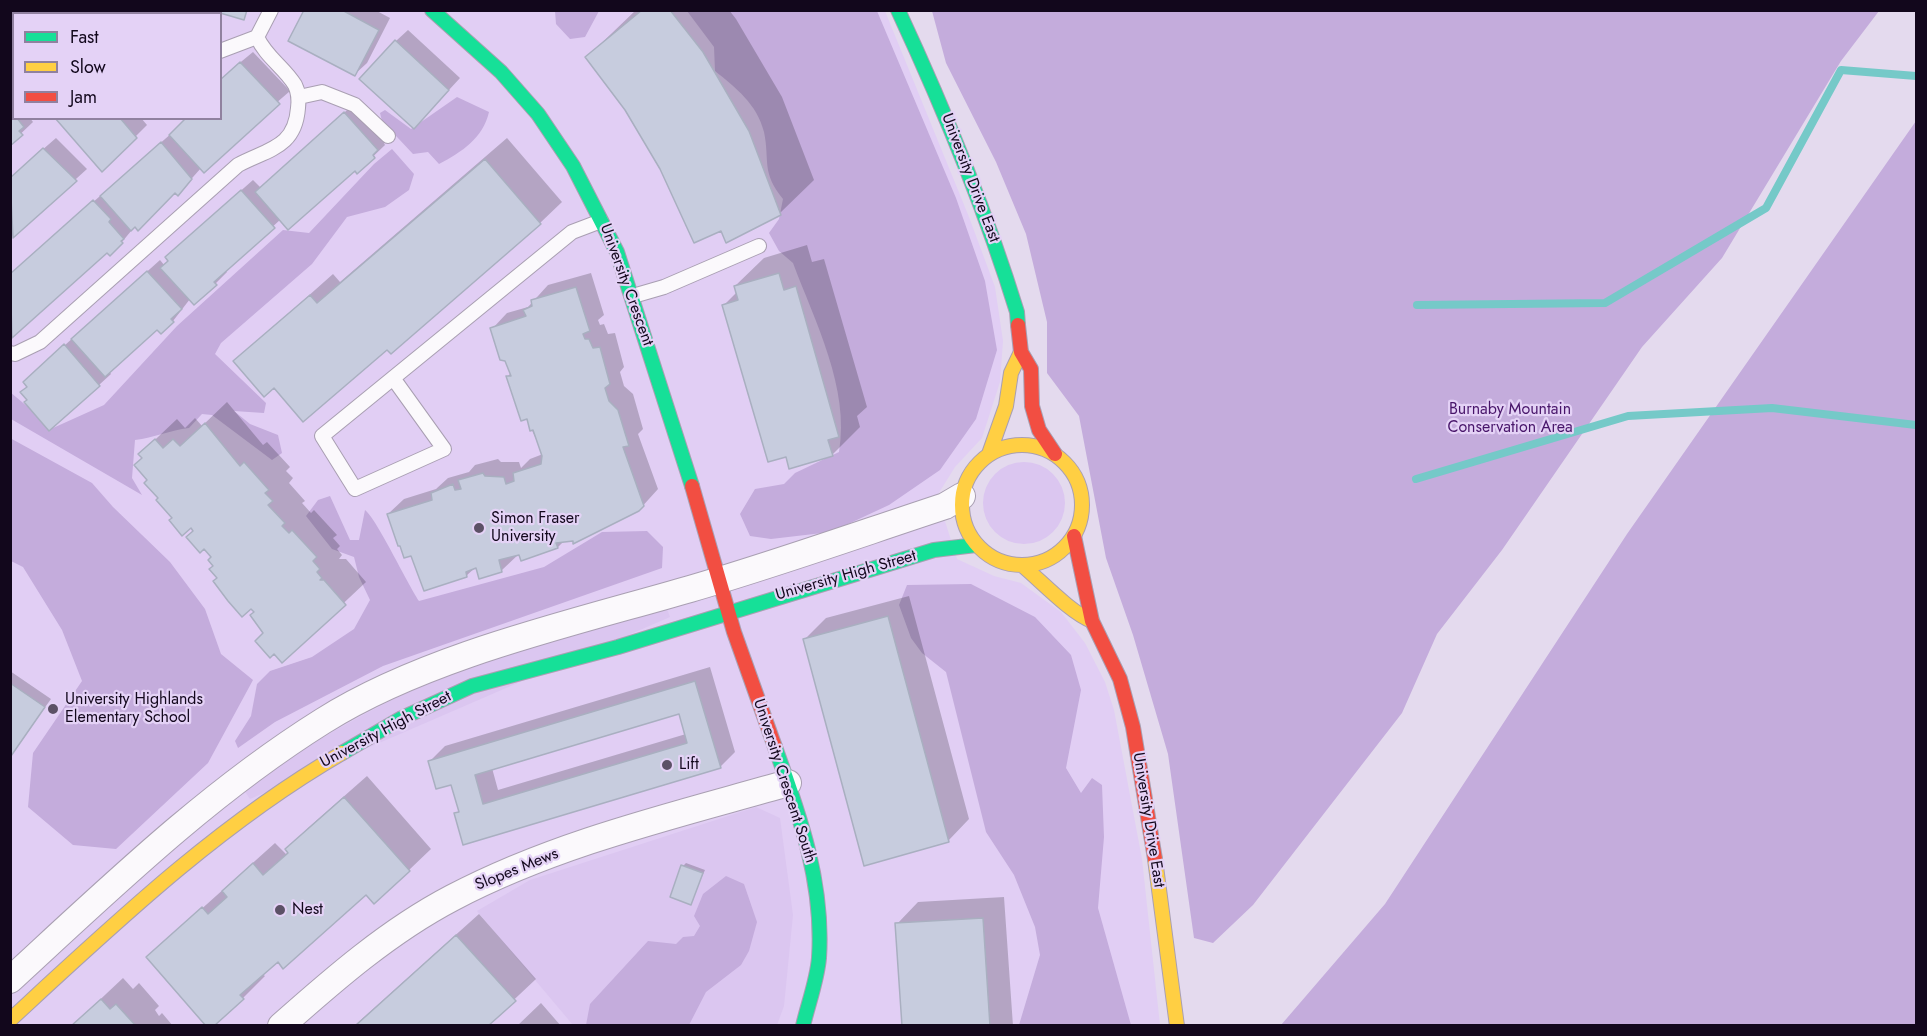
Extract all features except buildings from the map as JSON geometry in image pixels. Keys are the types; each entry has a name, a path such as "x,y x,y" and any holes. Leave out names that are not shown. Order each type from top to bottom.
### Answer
{"street":[{"name":"University Crescent","path":"432,10 501,72 538,114 573,166 603,220 633,296 728,611"},
{"name":"University Drive East","path":"898,10 937,94 993,235 1017,312 1021,352 1031,369 1032,406 1039,430 1055,454"},
{"name":"University Drive East","path":"989,454 1006,406 1011,373 1021,352"},
{"path":"1022,444 1040,447 1055,454 1069,466 1078,482 1083,499 1082,517 1074,536 1061,552 1043,562 1023,566 1006,564 990,556 976,545 967,530 962,514 962,496 967,480 976,466 989,454 1005,447 1022,444"},
{"name":"University High Street","path":"10,980 143,857 230,786 325,720 391,686 462,658 720,580 945,506 962,496"},
{"name":"University Drive East","path":"1074,536 1092,621 1120,679 1133,727 1162,900 1177,1026"},
{"name":"University High Street","path":"10,1020 104,933 249,812 291,782 402,718 472,686 618,647 728,611 934,550 976,545"},
{"path":"1023,566 1063,599 1076,615 1092,621"},
{"name":"University Crescent South","path":"728,611 811,855 818,901 819,960 803,1026"},
{"name":"Slopes Mews","path":"281,1026 353,962 451,898 509,870 614,834 788,783"}],"lane":[{"path":"222,50 257,37 270,10"},
{"path":"10,353 15,354 40,342 238,165 278,148 293,133 299,97 295,85 263,51 257,37"},
{"path":"299,97 322,92 355,105 388,136"},
{"path":"393,378 444,449 355,489 322,436 393,378 572,232 603,220"},
{"path":"633,296 664,287 759,246"}],"shaded area":[{"name":"Simon Fraser University","path":"10,11 885,11 995,287 1003,341 1000,382 982,438 955,467 937,496 957,559 994,576 1021,583 1061,612 1085,643 1105,682 1114,710 1142,859 1160,1025 11,1025"},
{"path":"1024,462 1040,465 1053,474 1062,487 1065,503 1062,519 1053,532 1040,541 1024,544 1008,541 995,532 986,519 983,503 986,487 995,474 1008,465"},
{"path":"667,609 670,617 250,799 242,787 351,722 436,680 514,652"},
{"path":"756,807 780,818 793,915 784,1006 777,1025 573,1025 477,911 530,880"}],"green space":[{"path":"555,10 599,11 585,37 570,39 556,24"},
{"path":"687,11 877,11 956,198 985,281 997,350 976,419 940,470 889,505 831,532 771,539 750,536 740,514 755,489 784,484 795,473 839,452 840,404 820,332 793,263 779,251 769,233 779,219 783,199 769,174 766,142 761,122 745,97 715,71 714,47"},
{"name":"Burnaby Mountain Conservation Area","path":"932,11 1879,11 1841,61 1722,258 1642,347 1502,550 1437,634 1402,713 1253,905 1213,943 1194,938 1168,754 1133,635 1106,558 1079,416 1047,373 1047,322 1026,234 996,162 946,63"},
{"path":"457,97 489,112 477,137 439,164 428,152 413,154 382,121 380,113 385,110 411,129"},
{"path":"1916,121 1916,1025 1281,1025 1385,904 1627,534"},
{"path":"392,149 414,174 409,190 385,207 347,217 312,264 221,343 215,354 266,403 264,413 234,411 250,424 278,435 282,453 272,460 212,415 202,414 189,428 135,440 132,478 142,495 11,419 10,392 53,428 104,405 177,326 283,230 309,233 374,164"},
{"path":"10,438 92,483 113,507 170,562 205,609 221,654 253,680 208,763 116,849 73,845 28,807 33,753 82,681 62,630 23,567 11,561"},
{"path":"330,496 350,540 359,540 365,510 370,515 419,601 544,567 602,532 647,531 663,547 662,568 383,666 275,722 238,748 235,741 251,716 257,684 270,671 312,657 354,629 370,600 359,577 354,557 332,549 306,516 318,500"},
{"path":"971,584 1035,617 1071,655 1081,690 1066,768 1081,793 1092,778 1102,785 1104,837 1098,908 1131,1025 1019,1025 1040,955 1035,927 1014,875 986,832 946,672 922,653 911,638 899,605 907,585"},
{"path":"726,876 744,884 757,922 749,951 741,965 706,992 689,1025 586,1025 590,1004 648,941 676,944 683,937 694,936 700,926 694,916 703,894"}],"waterway":[{"path":"1417,305 1605,303 1766,208 1841,70 1916,76"},
{"path":"1416,479 1628,416 1772,408 1916,425"}],"traffic: fast":[{"path":"432,10 501,72 538,114 573,166 617,252 692,486"},
{"path":"898,10 932,84 977,197 1005,273 1017,312 1018,325"},
{"path":"342,753 402,718 472,686 618,647 934,550 976,545"},
{"path":"775,747 801,825 818,904 820,931 818,967 803,1026"}],"traffic: slow":[{"path":"989,454 1006,406 1011,373 1021,352"},
{"path":"1022,445 1045,449 1065,462 1078,482 1082,505 1078,528 1065,548 1045,561 1022,565 999,561 979,548 966,528 962,505 966,482 979,462 999,449 1022,445"},
{"path":"1023,566 1066,604 1092,621"},
{"path":"10,1020 128,912 210,843 253,811 342,753"},
{"path":"1155,859 1177,1026"}],"traffic: jam":[{"path":"1018,325 1021,352 1031,369 1032,406 1039,430 1055,454"},
{"path":"692,486 734,632 775,747"},
{"path":"1074,536 1092,621 1120,679 1133,727 1155,859"}],"place":[{"name":"Simon Fraser University","path":"479,528"},
{"name":"University Highlands Elementary School","path":"53,709"},
{"name":"Lift","path":"667,765"},
{"name":"Nest","path":"280,910"}]}
